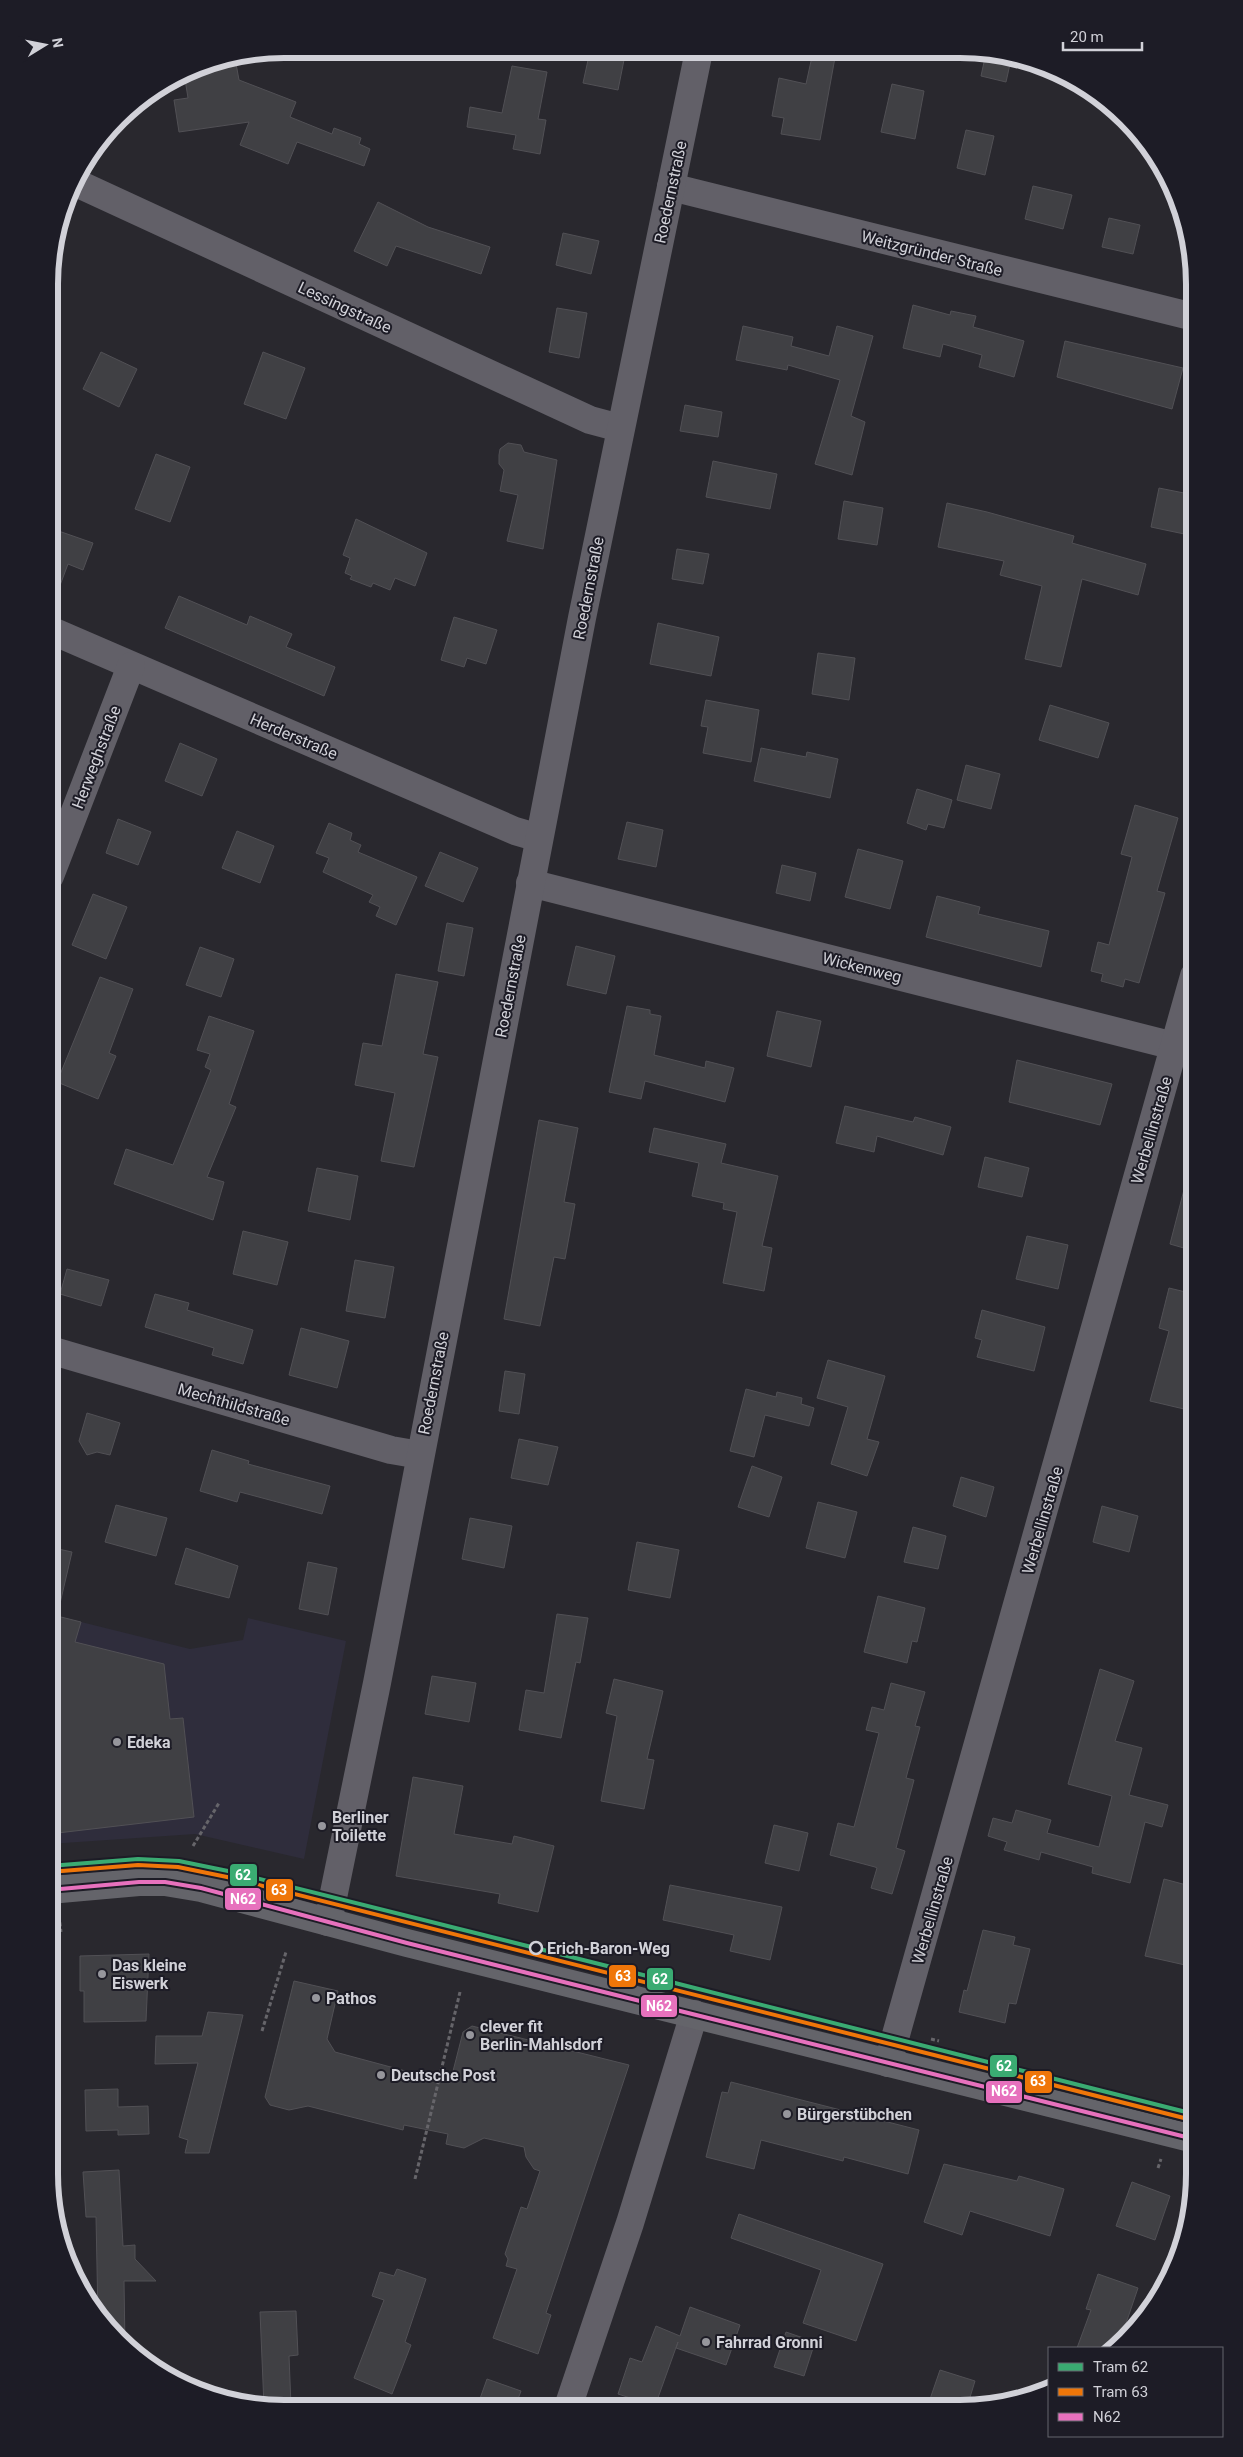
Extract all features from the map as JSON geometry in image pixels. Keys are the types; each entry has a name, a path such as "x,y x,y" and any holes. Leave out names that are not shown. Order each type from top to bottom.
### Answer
{"main road":[{"path":"58,1889 165,1882 238,1897 407,1944 1186,2137"}],"street":[{"name":"Roedernstraße","path":"328,1922 420,1455 538,838 620,428 698,58"},
{"name":"Lessingstraße","path":"80,186 590,420 620,428"},
{"name":"Weitzgründer Straße","path":"671,187 1186,315"},
{"name":"Herderstraße","path":"58,634 515,831 538,838"},
{"name":"Herweghstraße","path":"58,855 131,666"},
{"name":"Wickenweg","path":"530,883 1184,1049"},
{"name":"Werbellinstraße","path":"888,2063 1184,1049 1186,1034"},
{"name":"Mechthildstraße","path":"58,1352 391,1450 420,1455"},
{"path":"570,2400 630,2223 694,2014"}],"path":[{"path":"194,1846 219,1803"},
{"path":"262,2031 286,1952"},
{"path":"415,2179 460,1992"},
{"path":"932,2039 939,2041"}],"shaded area":[{"path":"58,1616 190,1649 243,1640 248,1618 346,1641 304,1859 195,1834 58,1843"}],"building":[{"path":"588,58 624,58 618,90 583,83"},
{"path":"812,58 835,58 820,140 781,134 784,118 772,116 779,78 806,84"},
{"path":"985,59 1010,63 1006,82 981,76"},
{"path":"236,63 239,80 296,102 290,117 332,134 334,128 361,138 359,144 370,149 364,166 297,142 288,164 240,145 249,122 179,132 174,100 188,98 185,80 211,69"},
{"path":"512,66 547,72 538,119 546,120 540,154 513,149 516,135 467,127 470,107 502,113"},
{"path":"892,84 924,91 915,139 881,132"},
{"path":"966,130 994,136 985,175 957,168"},
{"path":"1033,186 1072,195 1063,229 1025,219"},
{"path":"378,202 428,227 490,247 481,274 396,246 387,266 354,251"},
{"path":"1109,218 1140,225 1133,254 1102,247"},
{"path":"563,233 599,241 591,274 556,265"},
{"path":"913,305 950,315 951,311 976,316 973,327 1024,341 1014,377 979,367 982,355 943,344 940,357 903,348"},
{"path":"557,308 587,313 579,358 549,352"},
{"path":"743,326 793,337 791,346 829,356 837,326 873,336 851,416 865,422 852,475 815,464 840,380 788,365 787,370 736,360"},
{"path":"1065,341 1183,368 1172,409 1057,377"},
{"path":"101,352 137,369 119,407 83,389"},
{"path":"263,352 305,368 286,419 244,404"},
{"path":"685,405 722,412 718,437 680,431"},
{"path":"508,443 521,445 524,452 557,460 543,549 507,541 518,495 500,491 504,470 499,464 500,449"},
{"path":"156,454 190,467 170,522 135,509"},
{"path":"713,461 777,474 770,509 706,497"},
{"path":"1159,488 1186,493 1186,534 1151,527"},
{"path":"844,501 883,508 877,545 838,539"},
{"path":"947,503 1074,536 1072,543 1146,564 1138,595 1082,579 1061,667 1025,659 1042,586 1000,575 1004,561 938,547"},
{"path":"356,519 427,553 415,586 395,578 390,590 373,583 371,587 350,579 352,576 345,573 350,558 343,555"},
{"path":"58,531 93,543 83,570 68,564 58,591"},
{"path":"677,549 709,554 703,584 672,579"},
{"path":"179,596 247,625 250,616 292,634 286,647 335,667 324,696 165,628"},
{"path":"454,617 497,630 486,664 467,658 464,667 441,660"},
{"path":"658,623 719,637 711,676 650,664"},
{"path":"818,653 855,658 849,700 812,694"},
{"path":"706,700 759,710 751,762 703,753 708,727 701,726"},
{"path":"1050,705 1109,723 1098,758 1039,740"},
{"path":"180,743 217,759 202,796 165,781"},
{"path":"761,748 806,757 807,752 838,759 830,798 754,781"},
{"path":"966,765 1000,774 991,809 957,800"},
{"path":"917,789 952,800 944,828 928,824 926,830 907,823"},
{"path":"1135,805 1178,818 1157,891 1165,893 1139,983 1125,979 1123,987 1101,981 1103,974 1091,971 1098,942 1109,945 1132,857 1121,854"},
{"path":"118,819 151,832 138,865 106,853"},
{"path":"627,822 663,830 656,867 618,859"},
{"path":"329,823 352,833 350,840 361,845 358,852 417,877 396,925 376,916 380,907 369,902 373,895 323,872 329,858 316,853"},
{"path":"237,831 274,846 260,883 222,868"},
{"path":"858,849 903,861 890,909 845,897"},
{"path":"440,852 478,868 463,902 425,886"},
{"path":"782,865 816,873 810,901 776,893"},
{"path":"93,894 127,907 106,959 72,945"},
{"path":"937,896 980,907 978,914 1049,931 1041,967 926,937"},
{"path":"447,923 473,928 464,976 438,971"},
{"path":"576,946 615,956 606,994 567,985"},
{"path":"200,947 234,959 221,997 186,985"},
{"path":"396,974 438,982 423,1054 438,1057 414,1167 381,1161 395,1093 355,1085 363,1043 382,1046"},
{"path":"100,977 133,989 109,1053 116,1056 98,1099 58,1082"},
{"path":"627,1006 650,1010 650,1014 661,1016 654,1055 705,1068 706,1061 734,1068 725,1102 645,1081 641,1099 609,1092"},
{"path":"777,1011 821,1021 811,1067 767,1056"},
{"path":"209,1016 254,1031 229,1104 236,1107 207,1177 224,1182 213,1220 114,1184 126,1149 173,1165 211,1070 205,1067 210,1054 197,1050"},
{"path":"1017,1060 1112,1084 1100,1125 1009,1102"},
{"path":"845,1106 913,1122 915,1117 951,1127 943,1155 877,1136 874,1152 836,1143"},
{"path":"539,1120 578,1128 564,1202 575,1204 565,1259 554,1257 540,1326 504,1319"},
{"path":"654,1128 726,1144 721,1163 778,1176 762,1246 772,1248 764,1291 723,1283 737,1212 723,1209 724,1203 692,1196 699,1163 649,1152"},
{"path":"985,1157 1029,1168 1022,1197 978,1187"},
{"path":"317,1168 358,1176 350,1220 308,1211"},
{"path":"1186,1182 1186,1249 1170,1244"},
{"path":"243,1231 288,1242 277,1285 233,1274"},
{"path":"1027,1236 1068,1245 1058,1289 1016,1279"},
{"path":"355,1260 394,1267 385,1318 346,1311"},
{"path":"67,1269 109,1280 101,1306 60,1294"},
{"path":"1169,1288 1186,1292 1186,1401 1184,1409 1150,1401 1169,1331 1159,1328"},
{"path":"155,1294 189,1303 187,1310 253,1330 243,1364 212,1355 214,1348 145,1327"},
{"path":"982,1310 1045,1327 1034,1371 977,1357 982,1340 975,1338"},
{"path":"301,1328 349,1341 337,1388 289,1375"},
{"path":"828,1360 885,1376 867,1439 879,1442 867,1476 831,1464 848,1407 817,1398"},
{"path":"505,1371 525,1374 519,1414 499,1411"},
{"path":"746,1389 776,1397 777,1392 802,1398 801,1404 814,1408 809,1426 765,1415 754,1457 730,1451"},
{"path":"87,1413 120,1423 110,1455 97,1452 87,1455 79,1441"},
{"path":"519,1439 558,1447 548,1485 511,1478"},
{"path":"212,1450 249,1461 248,1464 330,1486 322,1514 240,1492 237,1502 200,1491"},
{"path":"752,1466 782,1477 769,1517 738,1507"},
{"path":"961,1477 994,1487 986,1517 953,1506"},
{"path":"818,1502 857,1512 845,1558 806,1548"},
{"path":"116,1505 167,1518 156,1556 105,1542"},
{"path":"1102,1506 1138,1516 1129,1552 1093,1542"},
{"path":"470,1518 512,1526 504,1568 462,1559"},
{"path":"913,1527 946,1536 938,1569 904,1562"},
{"path":"637,1542 679,1550 670,1598 628,1590"},
{"path":"186,1548 238,1566 229,1598 175,1584"},
{"path":"58,1549 72,1552 58,1612"},
{"path":"308,1562 337,1568 328,1615 299,1609"},
{"path":"878,1596 925,1608 917,1642 912,1641 907,1663 864,1652"},
{"path":"557,1614 588,1618 580,1663 576,1662 561,1738 519,1730 526,1690 544,1693"},
{"name":"Edeka","path":"58,1616 81,1622 75,1642 164,1664 170,1719 183,1718 194,1817 58,1833"},
{"path":"1100,1669 1134,1681 1115,1741 1142,1748 1129,1795 1168,1805 1162,1827 1145,1822 1130,1883 1092,1873 1093,1867 1041,1852 1039,1860 1004,1850 1007,1842 988,1836 993,1818 1012,1823 1016,1810 1051,1820 1047,1833 1099,1847 1112,1796 1068,1784"},
{"path":"432,1676 476,1683 469,1722 425,1714"},
{"path":"614,1679 663,1691 647,1759 654,1760 644,1809 601,1801 617,1716 606,1713"},
{"path":"891,1683 925,1692 915,1726 920,1727 906,1778 914,1780 896,1848 905,1851 892,1894 871,1888 877,1868 830,1855 838,1823 854,1827 879,1733 866,1730 872,1707 884,1710"},
{"path":"413,1777 463,1786 454,1834 512,1844 514,1836 554,1846 538,1912 498,1903 500,1894 396,1876"},
{"path":"774,1825 808,1833 799,1871 765,1863"},
{"path":"1164,1879 1186,1885 1186,1965 1145,1956"},
{"path":"670,1885 782,1907 770,1960 730,1951 734,1935 663,1920"},
{"path":"983,1930 1015,1937 1013,1945 1030,1949 1016,2004 1009,2003 1005,2023 959,2012 964,1990 967,1991"},
{"path":"149,1954 146,2021 84,2022 84,1991 80,1991 80,1956"},
{"path":"294,1981 338,1991 327,2039 335,2052 450,2083 463,2032 472,2026 629,2065 546,2313 551,2315 538,2354 493,2338 517,2269 506,2266 508,2259 505,2254 521,2207 527,2209 540,2171 534,2169 526,2157 524,2147 484,2138 464,2148 446,2144 448,2134 404,2125 403,2130 308,2106 289,2110 270,2105 265,2097"},
{"path":"208,2012 243,2015 209,2153 185,2153 188,2140 179,2137 198,2063 155,2064 156,2036 202,2036"},
{"path":"731,2082 919,2130 908,2174 844,2157 843,2161 761,2140 754,2169 706,2157 722,2092 728,2093"},
{"path":"118,2089 118,2107 148,2106 149,2134 118,2135 118,2130 86,2131 85,2090"},
{"path":"944,2164 1017,2181 1019,2176 1064,2189 1050,2236 970,2211 962,2235 924,2222"},
{"path":"119,2170 123,2246 135,2245 135,2259 156,2281 124,2281 125,2334 113,2323 98,2302 96,2217 86,2217 83,2172"},
{"path":"1132,2182 1170,2196 1155,2240 1116,2226"},
{"path":"739,2214 883,2264 856,2341 803,2323 821,2270 731,2238"},
{"path":"397,2269 426,2279 405,2342 411,2345 392,2394 354,2378 384,2300 372,2296 380,2272 394,2276"},
{"path":"1098,2274 1138,2288 1124,2328 1105,2347 1077,2347 1091,2310 1086,2309"},
{"path":"690,2307 740,2325 726,2365 676,2348 678,2342 657,2400 636,2400 618,2394 630,2358 642,2362 656,2326 680,2336"},
{"path":"296,2311 298,2355 289,2356 291,2400 264,2399 260,2312"},
{"path":"786,2332 815,2342 804,2376 774,2367"},
{"path":"940,2370 975,2381 969,2399 930,2400"},
{"path":"487,2379 521,2391 518,2400 480,2400"}],"tram line":[{"name":"62","path":"58,1865 138,1859 179,1861 228,1871 1186,2112"},
{"name":"63","path":"58,1871 138,1865 178,1867 227,1877 1186,2118"}],"transit line":[{"name":"N62","path":"58,1889 139,1882 165,1882 201,1888 407,1943 1186,2137"}],"place":[{"name":"Edeka","path":"117,1742"},
{"name":"Berliner Toilette","path":"322,1826"},
{"name":"Erich-Baron-Weg","path":"536,1948"},
{"name":"Das kleine Eiswerk","path":"102,1974"},
{"name":"Pathos","path":"316,1998"},
{"name":"clever fit Berlin-Mahlsdorf","path":"470,2035"},
{"name":"Deutsche Post","path":"381,2075"},
{"name":"Bürgerstübchen","path":"787,2114"},
{"name":"Fahrrad Gronni","path":"706,2342"}]}
